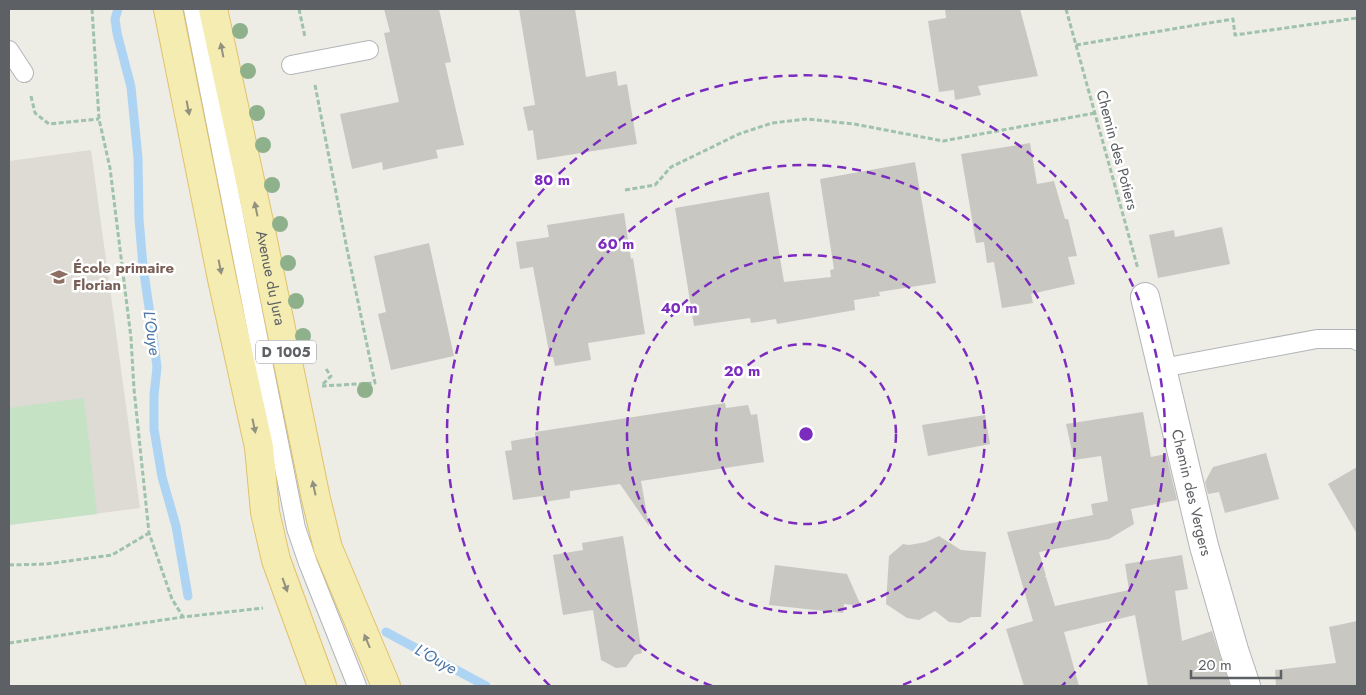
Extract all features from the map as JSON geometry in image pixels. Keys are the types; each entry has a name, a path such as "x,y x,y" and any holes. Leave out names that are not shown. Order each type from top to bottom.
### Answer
{"main road":[{"name":"D 1005","path":"168,9 222,280 259,447 265,512 276,560 322,686"},
{"name":"Avenue du Jura","path":"214,9 316,499 328,548 386,686"}],"street":[{"name":"Chemin des Vergers","path":"1145,297 1204,546 1246,686"}],"lane":[{"path":"193,9 296,528 357,686"},
{"path":"9,50 24,74"},
{"path":"291,65 369,50"},
{"path":"1162,368 1317,339 1354,339 1357,341"}],"path":[{"path":"92,9 99,119 110,168 132,338 134,389 149,533 172,599 183,617"},
{"path":"299,9 375,383 321,386"},
{"name":"Chemin des Potiers","path":"1066,9 1145,297"},
{"path":"1076,45 1233,18 1235,35 1357,18"},
{"path":"24,74 35,113 49,124 99,119"},
{"path":"625,190 655,185 671,167 739,134 772,123 807,119 854,124 944,141 1095,113"},
{"path":"9,565 46,564 112,555 149,533"},
{"path":"9,643 183,617 272,607"}],"shaded area":[{"name":"École primaire Florian","path":"91,150 140,508 9,525 9,161"}],"green space":[{"path":"84,398 97,514 9,525 9,408"}],"building":[{"path":"384,9 439,9 451,62 445,63 464,145 436,150 438,158 383,170 382,162 352,169 340,114 399,102 384,33 390,32"},
{"path":"519,9 575,9 586,77 616,71 618,86 627,84 637,144 537,160 533,130 528,131 523,107 535,105"},
{"path":"945,9 1020,9 1038,76 978,86 981,95 955,100 954,90 939,92 928,21 946,18"},
{"path":"1030,143 1037,184 1054,181 1065,219 1068,219 1077,256 1068,257 1075,284 1031,294 1033,303 1002,308 994,262 987,263 984,242 976,243 961,154"},
{"path":"915,162 936,283 879,292 880,296 854,300 855,310 777,324 776,319 751,323 750,318 694,326 675,208 769,192 784,282 831,277 830,270 834,269 820,179"},
{"path":"624,213 645,334 588,343 591,360 555,366 553,357 550,357 533,267 520,269 516,242 549,237 547,225"},
{"path":"1222,227 1230,264 1158,278 1149,235 1174,230 1175,237"},
{"path":"429,243 454,356 391,370 378,314 386,312 374,256"},
{"path":"725,403 726,408 748,405 751,415 757,414 764,462 641,481 649,526 620,484 570,491 570,498 544,502 542,496 513,500 505,451 512,450 511,441 535,437 535,432"},
{"path":"1143,412 1151,457 1166,454 1177,500 1131,509 1134,524 1109,539 1039,552 1046,576 1044,577 1046,577 1055,606 1129,590 1125,564 1182,555 1188,589 1175,591 1182,641 1212,631 1230,686 1148,686 1135,615 1064,632 1079,686 1024,686 1006,629 1033,621 1007,532 1093,515 1091,504 1108,501 1101,456 1074,460 1066,424"},
{"path":"985,415 990,444 928,456 922,425"},
{"path":"1266,453 1279,499 1225,513 1219,492 1208,494 1205,482 1213,467"},
{"path":"1357,467 1357,534 1328,484"},
{"path":"623,536 642,653 635,655 626,667 616,668 601,660 593,610 563,615 553,555 583,550 582,543"},
{"path":"939,536 961,550 986,552 981,617 971,617 960,623 949,622 935,611 919,620 907,618 886,604 889,556 903,544 909,545 926,542"},
{"path":"775,565 847,574 861,606 844,604 843,613 769,605"},
{"path":"1357,621 1357,686 1276,686 1275,670 1336,663 1329,627"}],"waterway":[{"name":"L'Ouye","path":"118,9 115,19 117,33 131,87 138,158 139,219 143,266 157,367 154,395 154,429 162,477 176,526 188,596"},
{"name":"L'Ouye","path":"386,632 486,686"}],"place":[{"name":"École primaire Florian","path":"59,277"}]}
